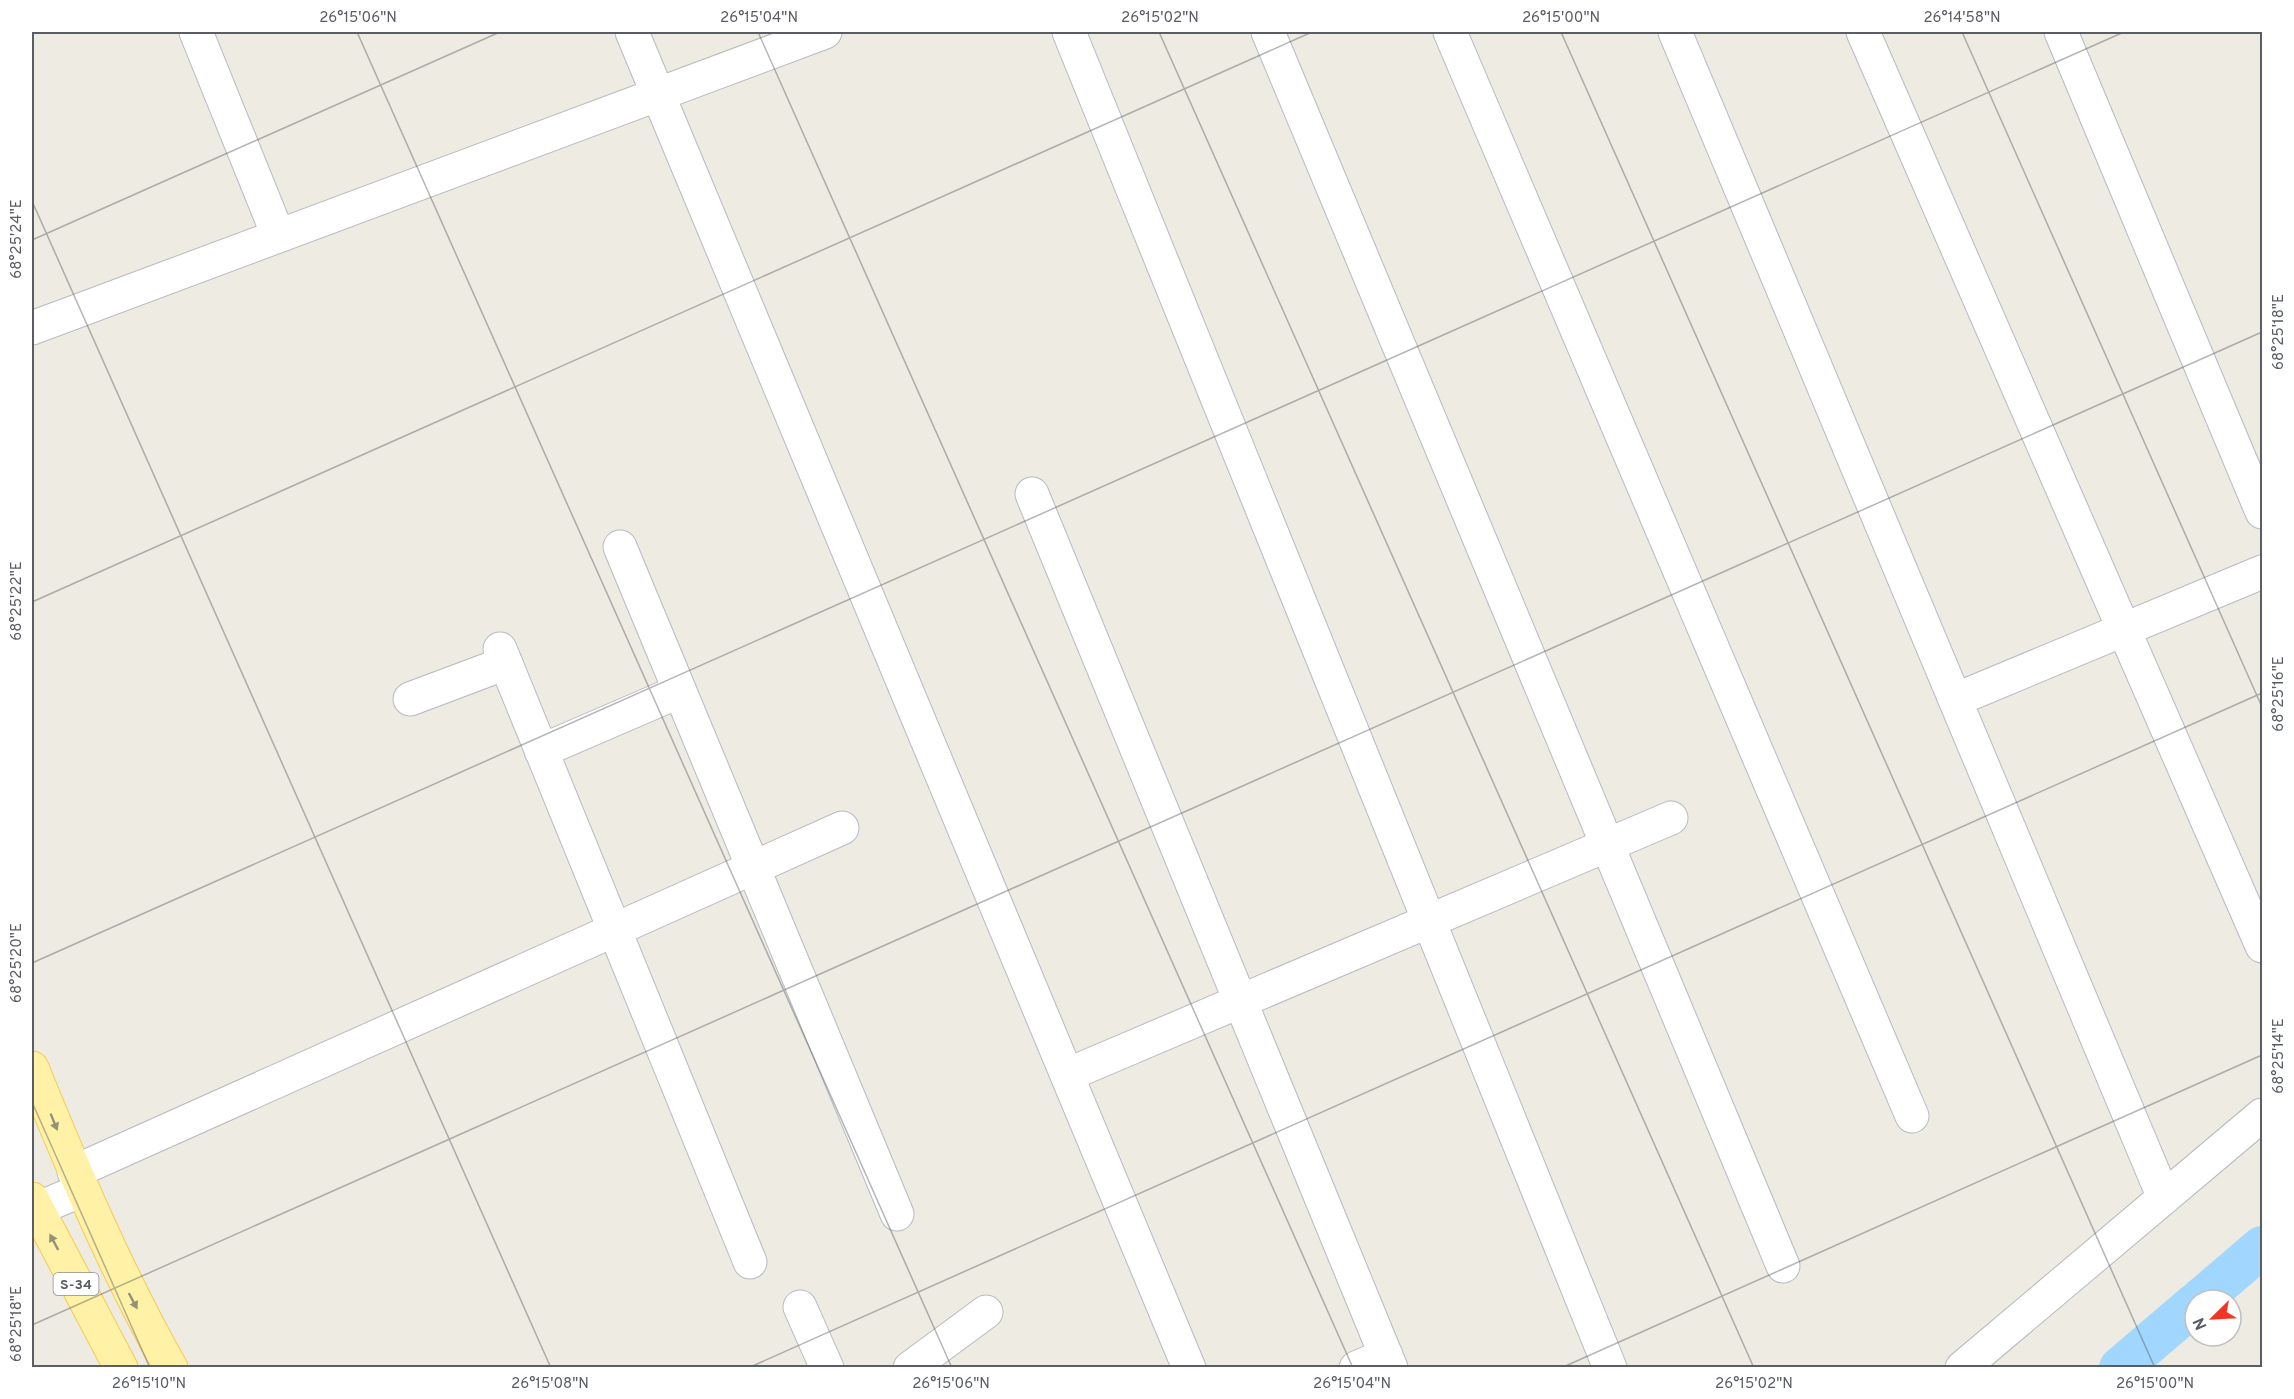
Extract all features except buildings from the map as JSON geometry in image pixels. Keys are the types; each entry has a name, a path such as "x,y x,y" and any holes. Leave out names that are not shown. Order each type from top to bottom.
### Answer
{"main road":[{"path":"32,1068 78,1181 132,1299 171,1368"},
{"name":"S-34","path":"33,1207 121,1368"}],"street":[{"path":"196,32 278,235"},
{"path":"632,32 1189,1368"},
{"path":"32,328 825,32"},
{"path":"1069,32 1610,1368"},
{"path":"1268,32 1783,1266"},
{"path":"1450,32 1912,1116"},
{"path":"1675,32 2164,1198"},
{"path":"1863,32 2262,946"},
{"path":"2061,32 2262,512"},
{"path":"1032,494 1388,1361 1356,1368"},
{"path":"620,547 897,1214"},
{"path":"1955,700 2262,572"},
{"path":"410,699 503,656 750,1262"},
{"path":"542,751 680,691"},
{"path":"1066,1076 1671,818"},
{"path":"33,1207 78,1181 615,930 842,828"},
{"path":"1962,1368 2262,1114"},
{"path":"800,1307 827,1368"},
{"path":"910,1368 986,1312"}],"waterway":[{"path":"2214,1288 2262,1247"},
{"path":"2120,1368 2183,1314"}]}
